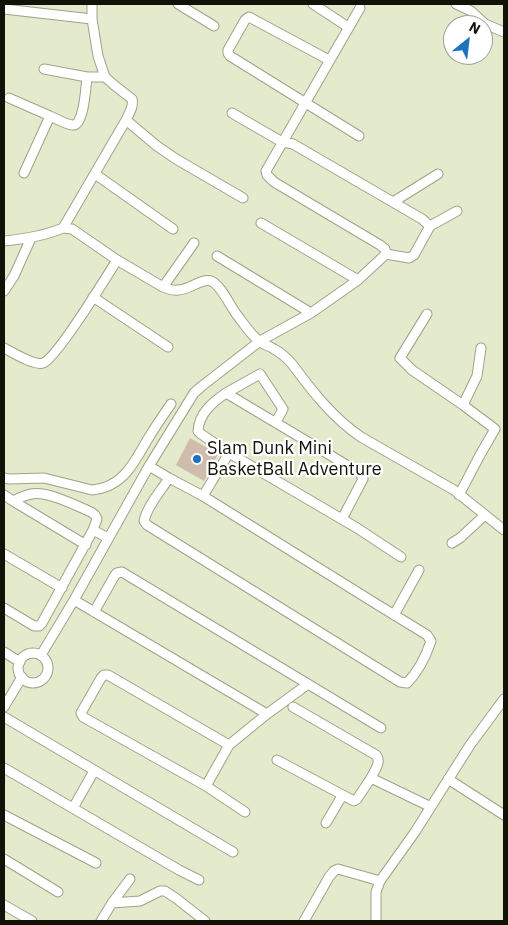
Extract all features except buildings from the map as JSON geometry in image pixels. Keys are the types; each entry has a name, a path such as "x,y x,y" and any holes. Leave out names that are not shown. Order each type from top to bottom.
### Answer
{"street":[{"path":"63,228 126,120 133,102 132,99 105,77 98,56 92,19 92,4"},
{"path":"178,4 214,26"},
{"path":"313,4 348,27"},
{"path":"456,4 475,8 485,24 504,32"},
{"path":"360,8 266,171 270,178 380,245 385,249 386,254"},
{"path":"4,9 92,19"},
{"path":"329,60 249,17 245,20 229,47 228,53 359,136"},
{"path":"44,69 87,77 105,77"},
{"path":"8,98 72,126 80,120 87,77"},
{"path":"232,113 282,142 293,144 422,219 430,226"},
{"path":"24,173 50,116"},
{"path":"126,120 157,146 243,198"},
{"path":"95,174 173,230"},
{"path":"393,202 438,174"},
{"path":"386,254 409,258 414,255 430,226 457,210"},
{"path":"261,223 358,280"},
{"path":"4,241 50,234 63,228 72,229 117,260 163,287 178,290 187,289 204,281 215,284 260,341 284,356 335,416 348,428 454,490 504,530"},
{"path":"4,291 14,276 31,238"},
{"path":"163,287 194,243"},
{"path":"41,656 149,466 194,393 260,341 310,313 358,280 386,254"},
{"path":"218,256 310,313"},
{"path":"4,348 35,363 43,363 49,359 74,326 117,260"},
{"path":"93,297 168,347"},
{"path":"427,314 400,358 412,370 463,404 495,429 459,495"},
{"path":"463,404 477,376 481,348"},
{"path":"276,422 283,409 260,374 214,401 208,407 198,426 198,430 230,453 342,518 401,557"},
{"path":"226,393 360,473 362,479 342,518"},
{"path":"4,478 9,480 44,478 92,490 99,490 109,486 132,467 171,404"},
{"path":"203,496 230,453"},
{"path":"149,466 203,496 394,615 428,634 431,641 413,677 407,683 400,682 147,525 144,521 145,517 169,478"},
{"path":"4,608 34,626 39,626 86,544 97,519 91,512 41,493 23,496 13,501"},
{"path":"4,495 86,544"},
{"path":"452,542 460,538 485,515"},
{"path":"93,530 108,538"},
{"path":"4,554 62,588"},
{"path":"394,615 419,570"},
{"path":"94,612 115,575 122,572 381,728"},
{"path":"74,600 267,714"},
{"path":"4,652 20,662"},
{"path":"28,654 41,656 47,662 46,676 34,682 25,680 19,670 20,662 28,654"},
{"path":"229,746 108,675 104,675 101,678 81,715 206,786 245,812"},
{"path":"4,707 22,677"},
{"path":"206,786 229,746 267,714 308,684"},
{"path":"376,921 376,892 380,881 411,838 470,745 504,699"},
{"path":"277,760 354,801 371,778 379,762 376,756 293,707"},
{"path":"4,717 233,852"},
{"path":"4,768 199,880"},
{"path":"73,808 94,771"},
{"path":"371,778 431,807"},
{"path":"448,779 504,815"},
{"path":"326,823 342,796"},
{"path":"4,815 96,863"},
{"path":"4,860 58,892"},
{"path":"304,921 334,871 338,870 380,881"},
{"path":"101,921 130,879"},
{"path":"112,903 140,901 160,891 165,891 177,898 205,921"},
{"path":"4,905 32,921"}],"shaded area":[{"name":"Slam Dunk Mini BasketBall Adventure","path":"190,438 218,454 204,481 176,465"}],"place":[{"name":"Slam Dunk Mini BasketBall Adventure","path":"197,459"}]}
